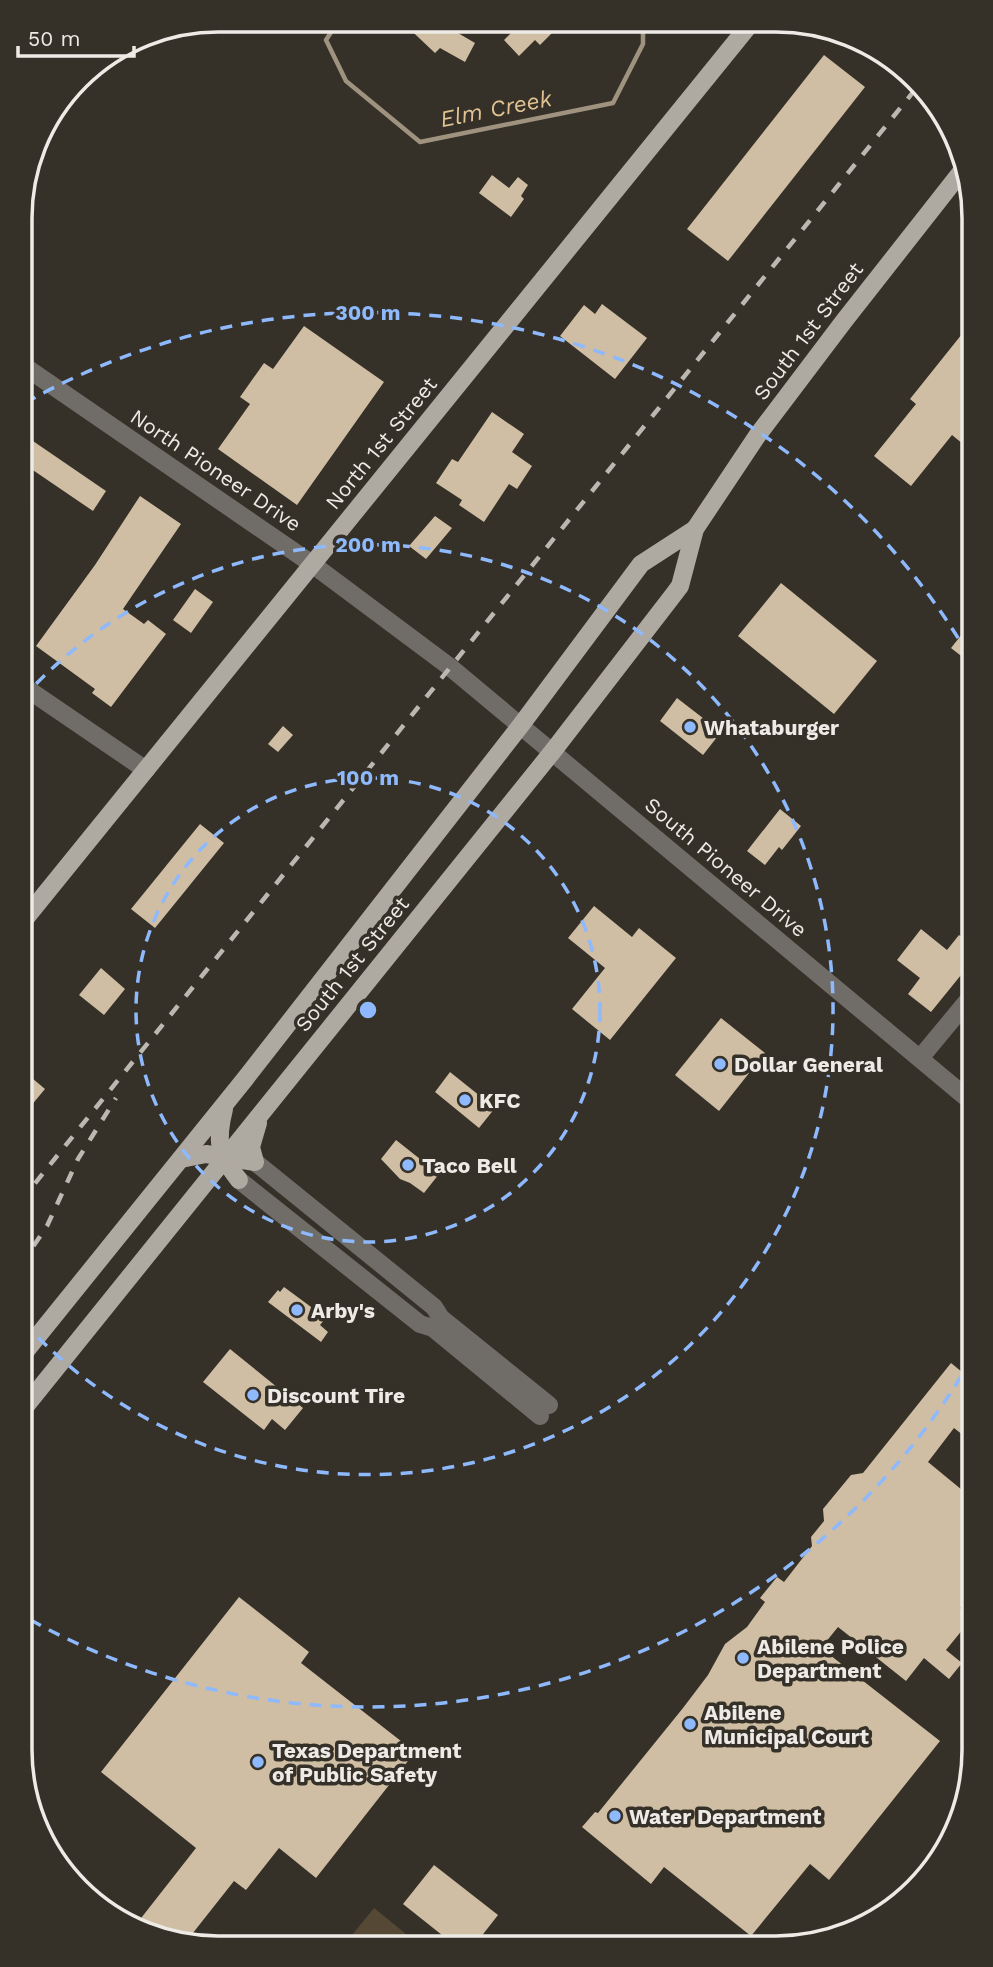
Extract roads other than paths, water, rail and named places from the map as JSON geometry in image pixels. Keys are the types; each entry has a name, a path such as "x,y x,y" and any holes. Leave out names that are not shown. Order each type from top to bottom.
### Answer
{"main road":[{"name":"North 1st Street","path":"32,910 744,32"},
{"name":"South 1st Street","path":"32,1398 553,751 680,586 695,529 757,436 957,177"},
{"name":"South 1st Street","path":"32,1343 225,1105 521,725 641,564 695,529"},
{"path":"181,1212 213,1188 226,1181 239,1180 219,1144 219,1128 225,1105"},
{"path":"181,1159 206,1154 255,1162 251,1147 264,1110"}],"street":[{"name":"North Pioneer Drive","path":"32,372 312,564 450,667"},
{"name":"South Pioneer Drive","path":"450,667 961,1092"},
{"path":"32,692 146,770"},
{"path":"921,1057 961,1008"},
{"path":"239,1180 419,1324 433,1328 545,1411 441,1318 434,1307 255,1162"}],"waterway":[{"name":"Elm Creek","path":"331,32 326,40 346,81 420,142 613,103 643,44 643,32"}],"railway":[{"path":"32,1187 913,93"},
{"path":"32,1248 47,1226 78,1159 116,1098"}],"place":[{"name":"Whataburger","path":"690,727"},
{"name":"Dollar General","path":"720,1064"},
{"name":"KFC","path":"465,1100"},
{"name":"Taco Bell","path":"408,1165"},
{"name":"Arby's","path":"297,1310"},
{"name":"Discount Tire","path":"253,1395"},
{"name":"Abilene Police Department","path":"743,1658"},
{"name":"Abilene Municipal Court","path":"690,1724"},
{"name":"Texas Department of Public Safety","path":"258,1762"},
{"name":"Water Department","path":"615,1816"}]}
